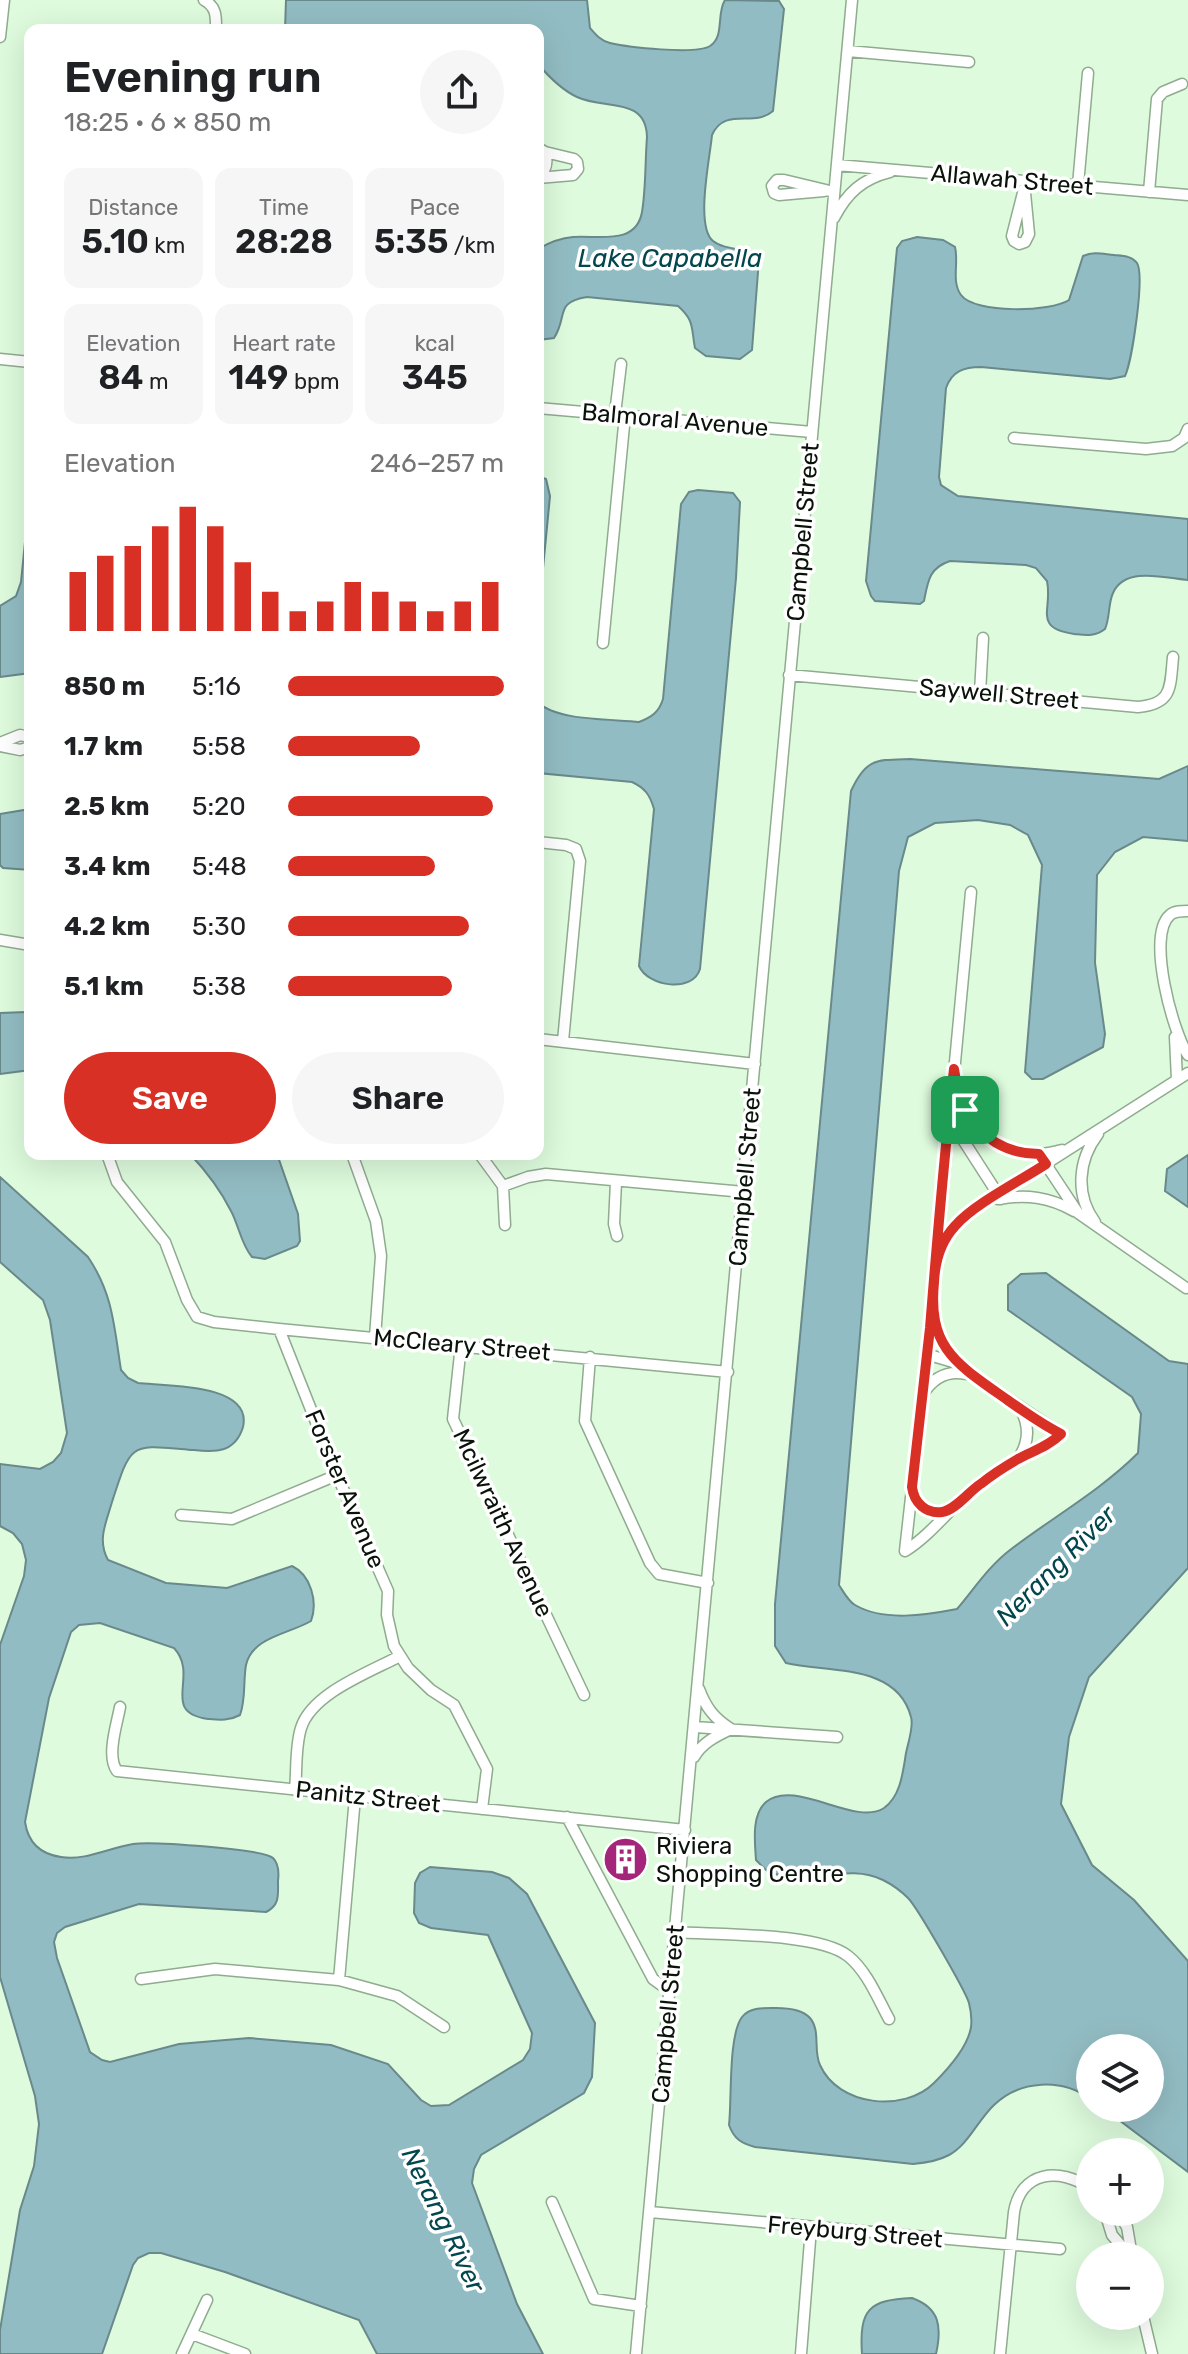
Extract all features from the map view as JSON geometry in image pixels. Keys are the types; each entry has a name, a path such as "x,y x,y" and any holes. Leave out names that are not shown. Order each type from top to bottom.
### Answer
{"street":[{"path":"204,0 212,4 216,24"},
{"name":"Campbell Street","path":"636,2354 831,222 829,192 837,165 852,0"},
{"path":"0,37 2,3"},
{"path":"848,51 969,62"},
{"path":"1078,185 1088,73"},
{"path":"1149,192 1157,99 1163,92 1182,84"},
{"path":"544,151 574,159 578,169 573,175 544,177"},
{"name":"Allawah Street","path":"837,165 1188,195"},
{"path":"831,222 846,197 859,185 878,175 900,170"},
{"path":"1025,193 1026,181"},
{"path":"0,359 24,361"},
{"path":"603,643 621,364"},
{"name":"Balmoral Avenue","path":"544,409 812,432"},
{"path":"1014,438 1146,449 1172,446 1184,438 1188,429"},
{"path":"980,693 983,638"},
{"name":"Saywell Street","path":"789,675 1138,707 1152,705 1166,697 1173,657"},
{"path":"0,745 24,736"},
{"path":"0,745 24,749"},
{"path":"544,843 576,849 580,861 563,1041"},
{"path":"926,1354 950,1360 1061,1434 978,1485 905,1551 971,892"},
{"path":"1178,1083 1176,1031 1161,968 1163,930 1171,914 1188,911"},
{"path":"0,940 24,944"},
{"path":"1176,1031 1188,1055"},
{"path":"544,1039 755,1064"},
{"path":"954,1069 961,1100 969,1117 980,1131 1006,1148 1039,1154 1078,1144"},
{"path":"935,1270 943,1243 954,1227 986,1202 1000,1197 1105,1126 1178,1083 1188,1073"},
{"path":"950,1106 956,1129 1000,1197"},
{"path":"1102,1230 1086,1207 1081,1176 1092,1142 1105,1126"},
{"path":"1039,1154 1079,1214"},
{"name":"McCleary Street","path":"109,1160 117,1182 165,1242 187,1300 197,1317 214,1322 279,1329 728,1372"},
{"path":"354,1160 376,1221 381,1256 375,1337"},
{"path":"484,1160 503,1186 505,1225"},
{"path":"503,1186 546,1174 744,1192"},
{"path":"616,1182 614,1224 617,1236"},
{"path":"1000,1197 1043,1198 1079,1214 1186,1288"},
{"path":"931,1307 940,1338 961,1368"},
{"name":"Forster Avenue","path":"279,1329 337,1475 388,1591 387,1615 394,1646 408,1668 431,1690 454,1705 487,1769 482,1809"},
{"name":"Mcilwraith Avenue","path":"461,1345 453,1419 584,1695"},
{"path":"590,1357 585,1421 650,1563 659,1574 708,1583"},
{"path":"920,1402 928,1386 944,1375 958,1373 976,1378"},
{"path":"1016,1460 1024,1448 1028,1433 1025,1418 1017,1407"},
{"path":"181,1515 232,1519 337,1475"},
{"path":"912,1487 916,1500 925,1508 940,1512 949,1510"},
{"path":"295,1790 299,1738 310,1711 324,1697 400,1656"},
{"path":"698,1688 715,1718 731,1729"},
{"name":"Panitz Street","path":"120,1707 112,1757 117,1771 685,1830"},
{"path":"695,1727 837,1737"},
{"path":"691,1760 698,1749 731,1729"},
{"path":"339,1980 355,1797"},
{"path":"567,1817 653,1979 671,1992"},
{"path":"675,1932 826,1944 849,1956 859,1966 889,2019"},
{"path":"141,1979 215,1969 339,1980 397,1996 444,2027"},
{"path":"1000,2354 1014,2212 1020,2191 1038,2178 1063,2176 1076,2182"},
{"path":"552,2202 594,2299 641,2306"},
{"name":"Freyburg Street","path":"650,2212 1060,2249"},
{"path":"1109,2226 1118,2242"},
{"path":"1112,2235 1127,2227 1129,2242"},
{"path":"801,2354 811,2228"},
{"path":"182,2354 207,2300"},
{"path":"1146,2330 1152,2354"},
{"path":"192,2334 245,2354"}],"water":[{"name":"Lake Capabella","path":"286,0 587,0 590,28 604,41 690,50 702,49 715,42 725,0 779,1 784,9 773,111 757,118 724,121 718,126 712,135 705,191 705,221 713,241 756,253 759,259 752,350 740,359 706,356 695,348 690,321 678,306 587,297 570,303 563,312 554,338 544,339 544,246 564,238 615,236 632,230 642,212 647,137 640,115 622,106 577,97 544,70 544,24 285,24"},
{"path":"917,237 943,240 955,247 956,284 961,295 969,301 997,308 1031,309 1069,300 1083,256 1087,254 1124,256 1137,263 1139,301 1125,376 1110,379 981,367 959,371 946,388 939,477 941,485 958,496 1188,519 1188,580 1157,576 1127,579 1113,593 1105,629 1090,635 1074,634 1053,627 1047,616 1047,581 1036,568 1026,565 950,561 934,571 928,581 924,601 920,604 875,601 871,596 866,581 897,248 902,241"},
{"path":"544,478 550,496 544,558"},
{"path":"689,492 733,493 740,502 736,578 700,969 689,982 670,984 651,979 639,966 654,809 651,800 644,789 632,782 544,774 544,706 571,716 639,722 657,711 663,699 681,504"},
{"path":"24,552 24,674 0,677 0,606 16,596 21,582"},
{"name":"Nerang River","path":"910,759 1159,779 1188,766 1188,841 1143,837 1115,852 1097,875 1095,963 1105,1034 1103,1047 1043,1079 1032,1079 1025,1072 1042,865 1028,835 1010,825 978,820 935,823 908,837 899,871 839,1585 852,1603 879,1614 919,1615 957,1609 1002,1556 1092,1492 1138,1453 1141,1414 1132,1397 1008,1310 1008,1285 1021,1274 1046,1273 1169,1361 1188,1364 1188,1568 1089,1677 1069,1737 1061,1804 1092,1865 1134,1900 1188,1961 1188,2172 1164,2154 1164,2138 1143,2138 1122,2122 1164,2122 1164,2034 1076,2034 1076,2091 1041,2085 1016,2091 994,2105 956,2151 927,2162 913,2164 755,2147 739,2140 729,2125 734,2038 742,2017 749,2011 785,2008 807,2015 815,2029 820,2065 829,2079 856,2097 872,2101 906,2099 921,2093 934,2083 962,2050 971,2027 966,1995 921,1916 903,1893 869,1875 797,1877 769,1872 756,1860 755,1846 758,1814 766,1802 778,1796 808,1798 857,1812 884,1808 894,1797 900,1783 911,1730 911,1717 903,1700 891,1687 859,1674 786,1663 775,1646 775,1604 851,791 867,767 889,760"},
{"path":"24,810 24,870 0,865 0,814"},
{"path":"24,1012 24,1071 0,1074 0,1013"},
{"path":"1188,1155 1188,1207 1165,1191 1167,1169"},
{"path":"195,1160 279,1160 298,1214 300,1241 297,1246 265,1259 252,1257 234,1217"},
{"name":"Nerang River","path":"0,1177 88,1257 108,1297 121,1370 128,1378 138,1383 186,1387 221,1395 235,1402 242,1413 240,1434 234,1443 224,1449 145,1448 130,1457 104,1531 103,1545 108,1560 166,1583 227,1588 292,1566 308,1582 314,1606 311,1621 272,1637 256,1648 246,1665 240,1715 220,1720 194,1715 186,1709 181,1659 174,1648 100,1623 79,1625 71,1632 49,1698 25,1822 36,1846 47,1853 70,1858 144,1843 229,1849 273,1858 278,1872 277,1899 266,1912 139,1904 65,1927 57,1933 54,1942 57,1958 90,2052 110,2062 179,2044 249,2038 331,2045 388,2064 421,2100 431,2106 449,2105 523,2060 530,2049 532,2033 488,1935 431,1928 419,1923 414,1913 415,1883 420,1873 430,1867 492,1872 509,1878 527,1894 595,2023 592,2077 584,2093 481,2155 474,2169 472,2183 517,2304 543,2354 377,2354 359,2320 225,2272 161,2253 149,2253 138,2258 133,2265 102,2354 0,2354 0,2330 20,2210 34,2166 39,2124 35,2096 0,1977 0,1645 24,1576 26,1560 22,1544 13,1533 0,1526 0,1464 40,1469 61,1453 67,1433 50,1320 43,1300 0,1262"},
{"path":"912,2298 928,2307 937,2320 939,2335 936,2354 862,2354 862,2327 870,2310 886,2301"}],"place":[{"name":"Riviera Shopping Centre","path":"625,1860"}],"route":[{"path":"954,1069 965,1110 974,1125 992,1141 1017,1152 1039,1154 1046,1164 967,1214 946,1237 935,1270 931,1307 937,1330 961,1368 1061,1434 978,1485 949,1510 940,1512 919,1504 912,1487 954,1069"}]}
